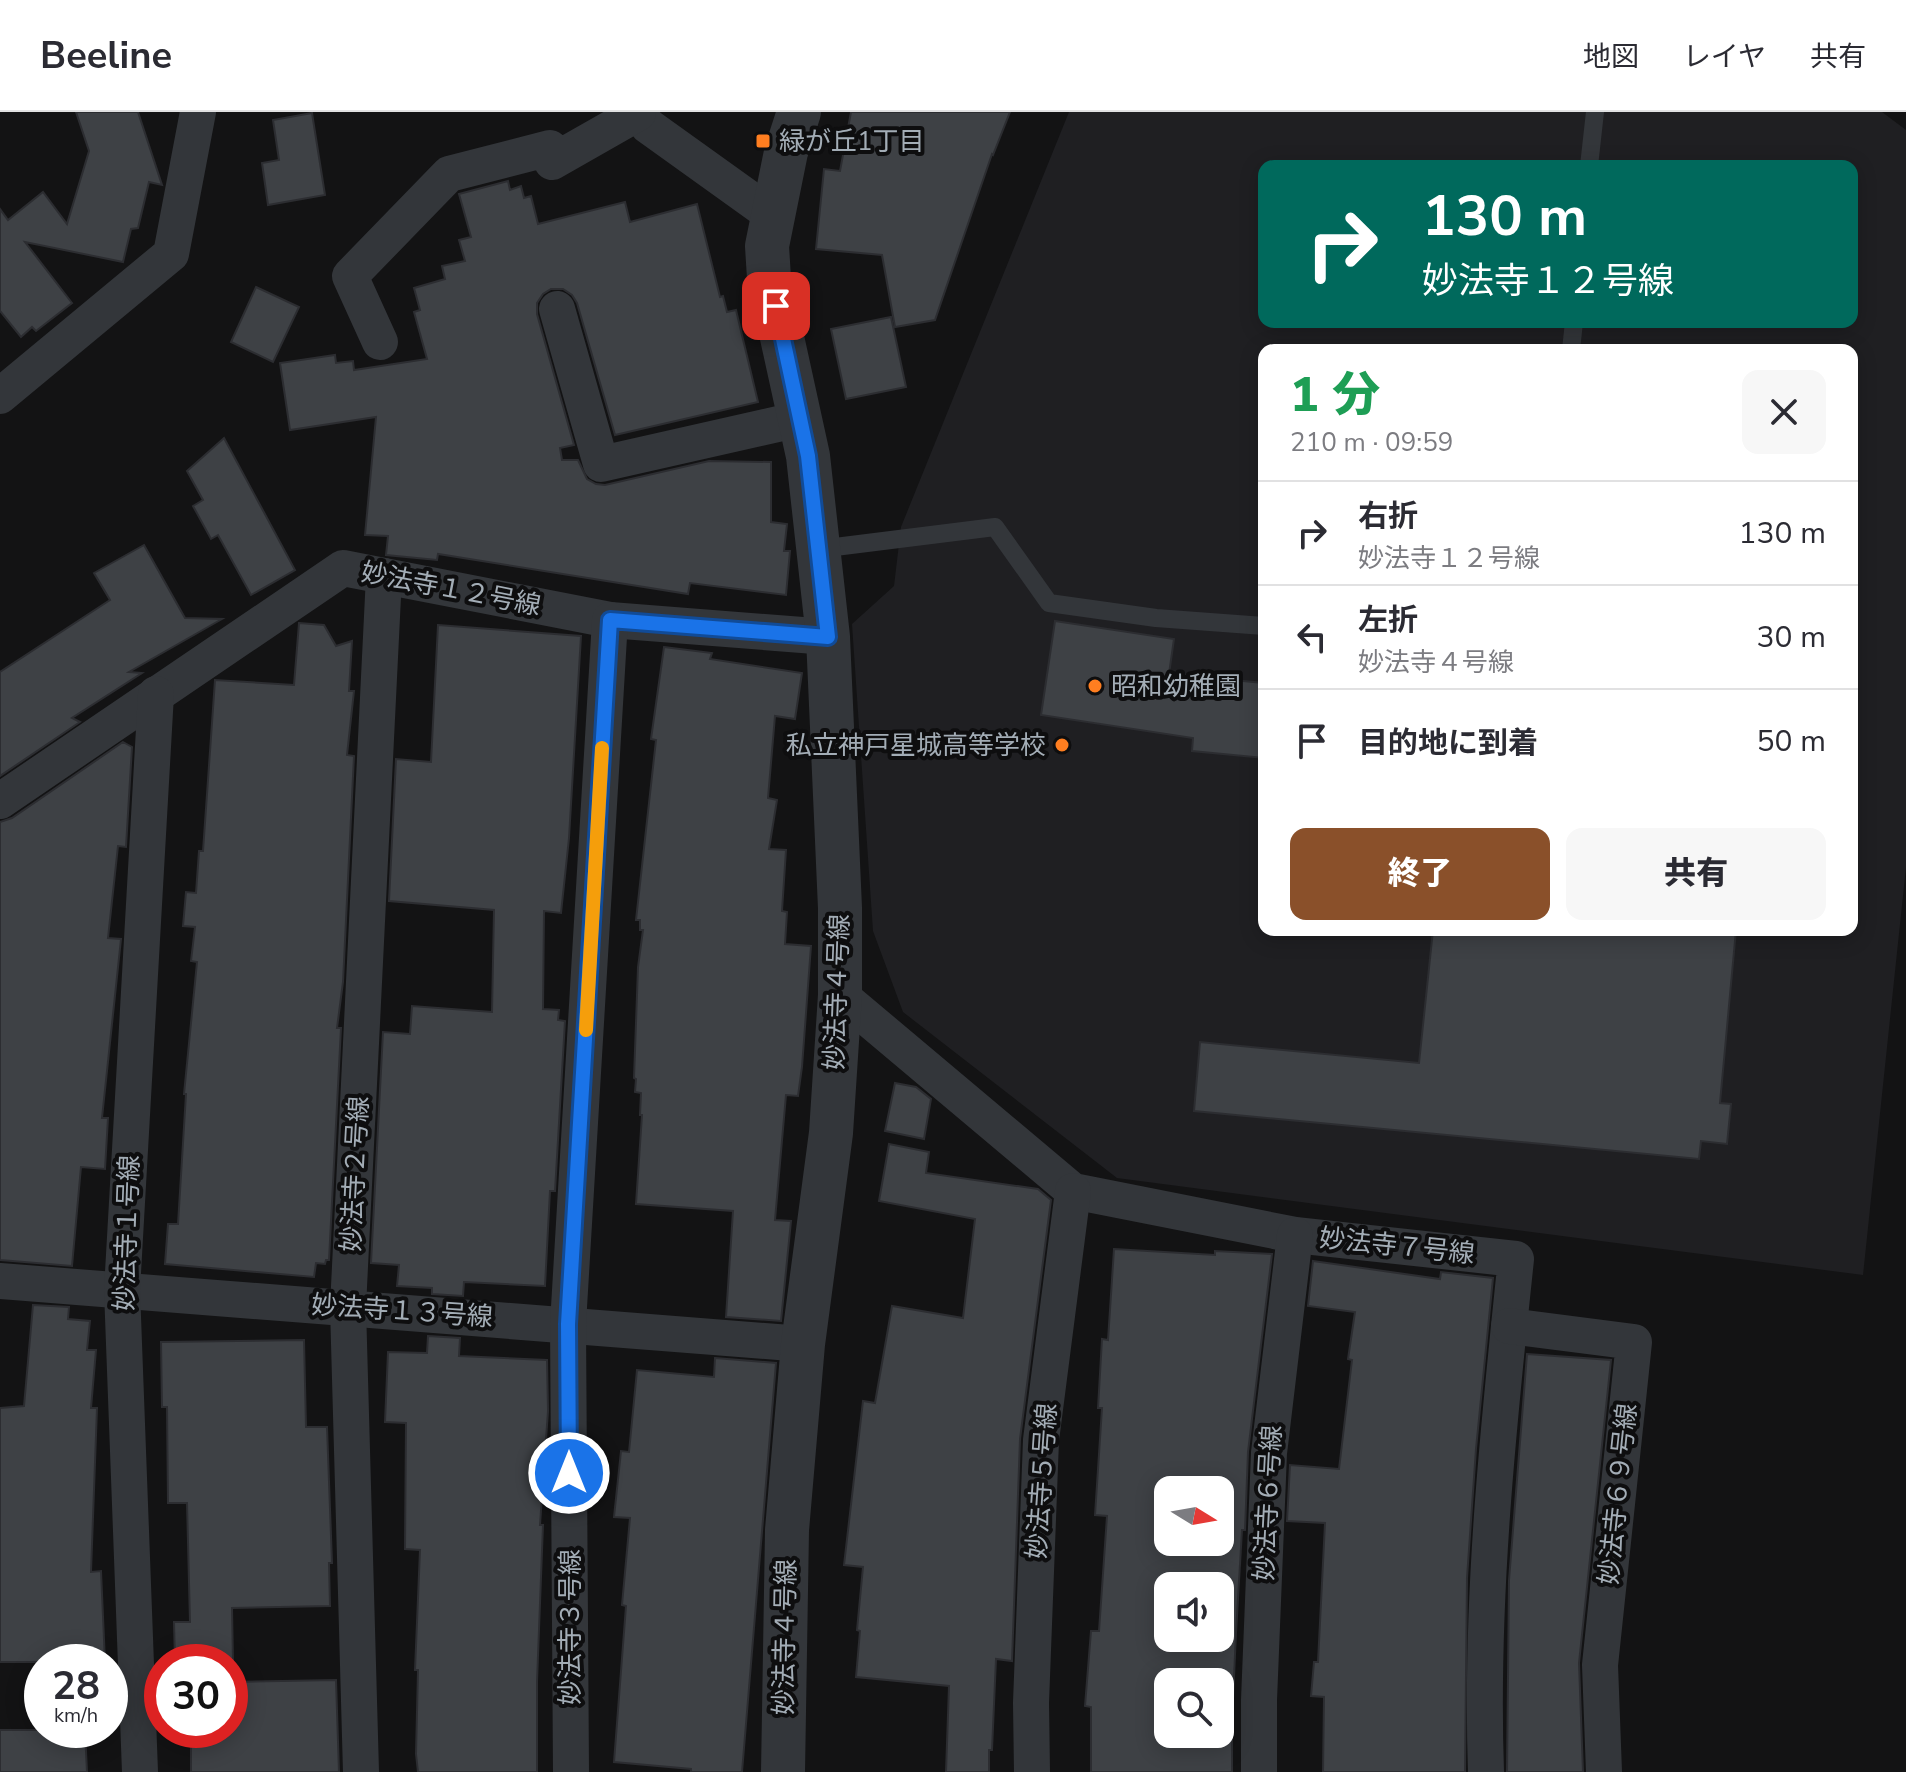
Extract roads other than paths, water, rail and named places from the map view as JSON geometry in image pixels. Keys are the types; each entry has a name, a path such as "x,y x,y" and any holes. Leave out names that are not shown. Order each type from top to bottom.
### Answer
{"street":[{"path":"0,396 171,254 198,112"},
{"name":"妙法寺４号線","path":"783,1772 787,1530 803,1344 831,1133 840,995 840,908 828,637 808,456 769,278 767,246 786,152 799,112"},
{"path":"380,342 350,276 449,174 550,148 552,162 638,113 648,126 772,215"},
{"path":"557,309 601,464 800,419"},
{"name":"妙法寺１２号線","path":"0,801 343,568 610,620 828,637"},
{"name":"妙法寺２号線","path":"361,1772 348,1307 384,576"},
{"name":"妙法寺３号線","path":"571,1772 568,1324 610,620"},
{"name":"妙法寺１号線","path":"140,1772 122,1290 156,694"},
{"name":"妙法寺７号線","path":"840,995 1073,1191 1295,1235 1516,1259 1493,1498 1484,1710 1486,1772"},
{"name":"妙法寺５号線","path":"1032,1772 1031,1703 1041,1440 1073,1191"},
{"name":"妙法寺６号線","path":"1259,1772 1269,1453 1295,1235"},
{"name":"妙法寺１３号線","path":"0,1281 803,1344"},
{"name":"妙法寺６９号線","path":"1509,1326 1634,1342 1600,1665 1604,1772"}],"lane":[{"path":"1590,160 1595,112"},
{"path":"819,549 995,527 1049,603 1156,618 1258,626"}],"place":[{"name":"緑が丘1丁目","path":"763,141"},
{"name":"昭和幼稚園","path":"1095,686"},
{"name":"私立神戸星城高等学校","path":"1062,745"}]}
